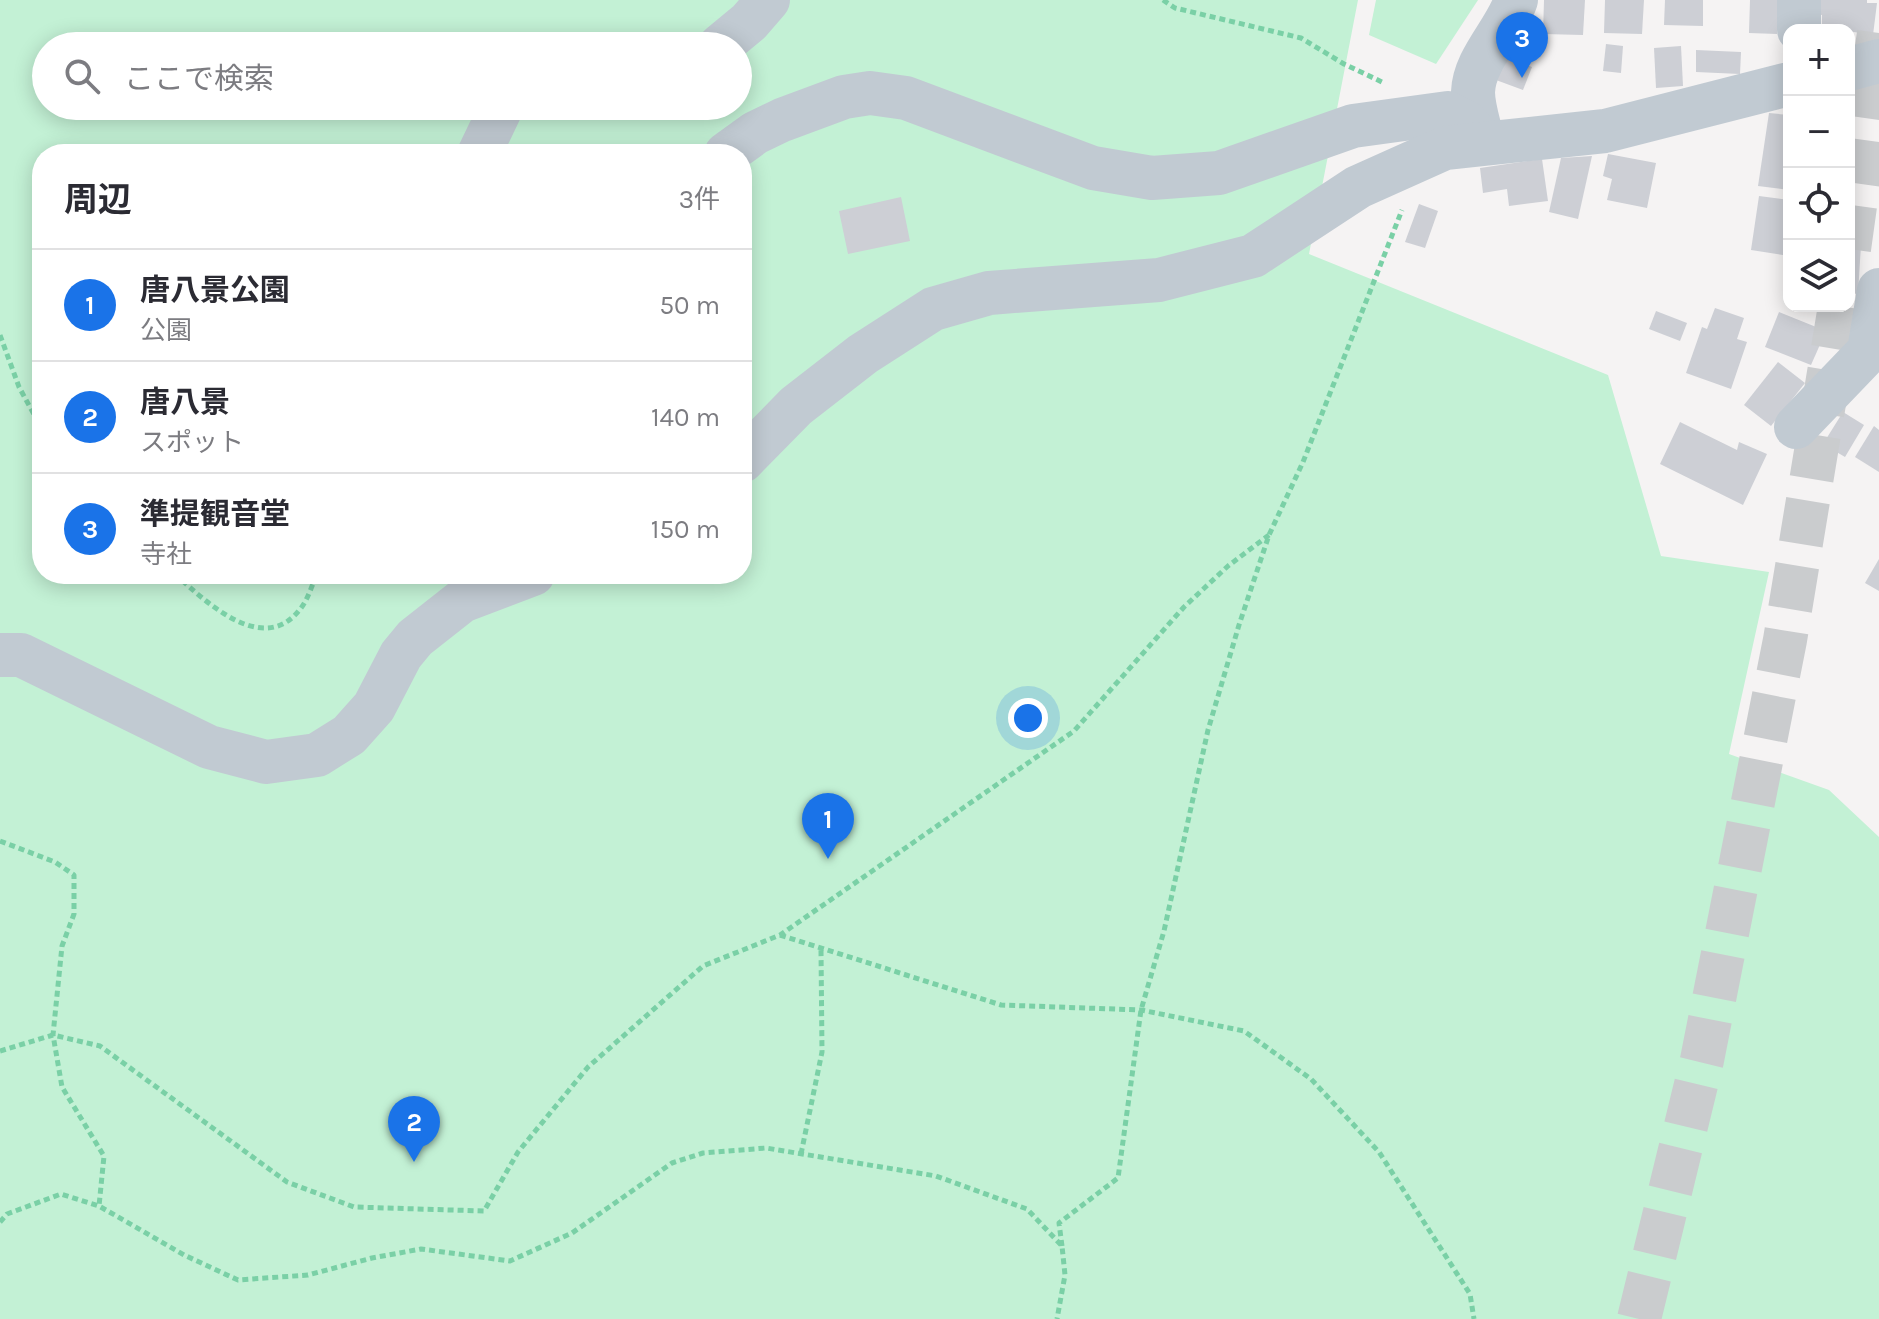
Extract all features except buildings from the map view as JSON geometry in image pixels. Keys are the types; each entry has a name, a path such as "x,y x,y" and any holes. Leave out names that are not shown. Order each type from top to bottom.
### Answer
{"street":[{"path":"737,32 768,0"},
{"path":"1483,143 1473,92 1484,56 1509,20 1516,0"},
{"path":"1799,0 1799,24"},
{"path":"1855,67 1879,61"},
{"path":"752,451 796,406 863,354 933,309 989,293 1159,280 1253,256 1358,187 1445,148 1605,131 1783,86"},
{"path":"740,144 782,120 844,97 870,93 906,98 1093,168 1152,178 1219,173 1353,126 1448,113 1466,122 1483,143"},
{"path":"484,144 495,120"},
{"path":"1796,427 1869,351 1879,290"},
{"path":"0,655 21,655 209,747 266,762 317,755 349,735 374,707 401,655 415,638 462,601 507,584"}],"path":[{"path":"1163,0 1175,8 1301,38 1344,64 1448,113"},
{"path":"1057,1319 1065,1275 1059,1223 1118,1178 1141,1010 1164,931 1208,730 1239,625 1269,535 1303,462 1422,157"},
{"path":"0,335 19,387 32,411"},
{"path":"0,1051 53,1035 100,1046 287,1182 354,1207 484,1211 518,1152 588,1067 703,966 780,935 1074,731 1184,607 1228,566 1269,535"},
{"path":"186,584 209,605 231,619 263,629 285,623 302,608 313,584"},
{"path":"0,841 55,862 74,875 74,914 62,946 53,1035 62,1087 104,1156 99,1206"},
{"path":"780,935 1001,1005 1141,1010 1244,1031 1311,1079 1379,1152 1470,1294 1474,1319"},
{"path":"801,1154 822,1052 821,950"},
{"path":"0,1222 7,1214 61,1194 99,1206 184,1255 238,1280 308,1275 421,1249 510,1261 572,1233 672,1163 703,1153 766,1148 936,1176 1027,1209 1062,1246"}],"green space":[{"path":"0,0 1358,0 1309,254 1608,375 1661,556 1769,572 1729,754 1829,790 1879,837 1879,1319 0,1319"},
{"path":"1376,0 1478,0 1436,64 1369,35"}],"tunnel":[{"path":"1850,240 1879,33"},
{"path":"1639,1319 1702,1060 1785,640 1839,312"}],"place":[{"name":"準提観音堂","path":"1522,78"},
{"name":"唐八景公園","path":"828,859"},
{"name":"唐八景","path":"414,1162"}]}
